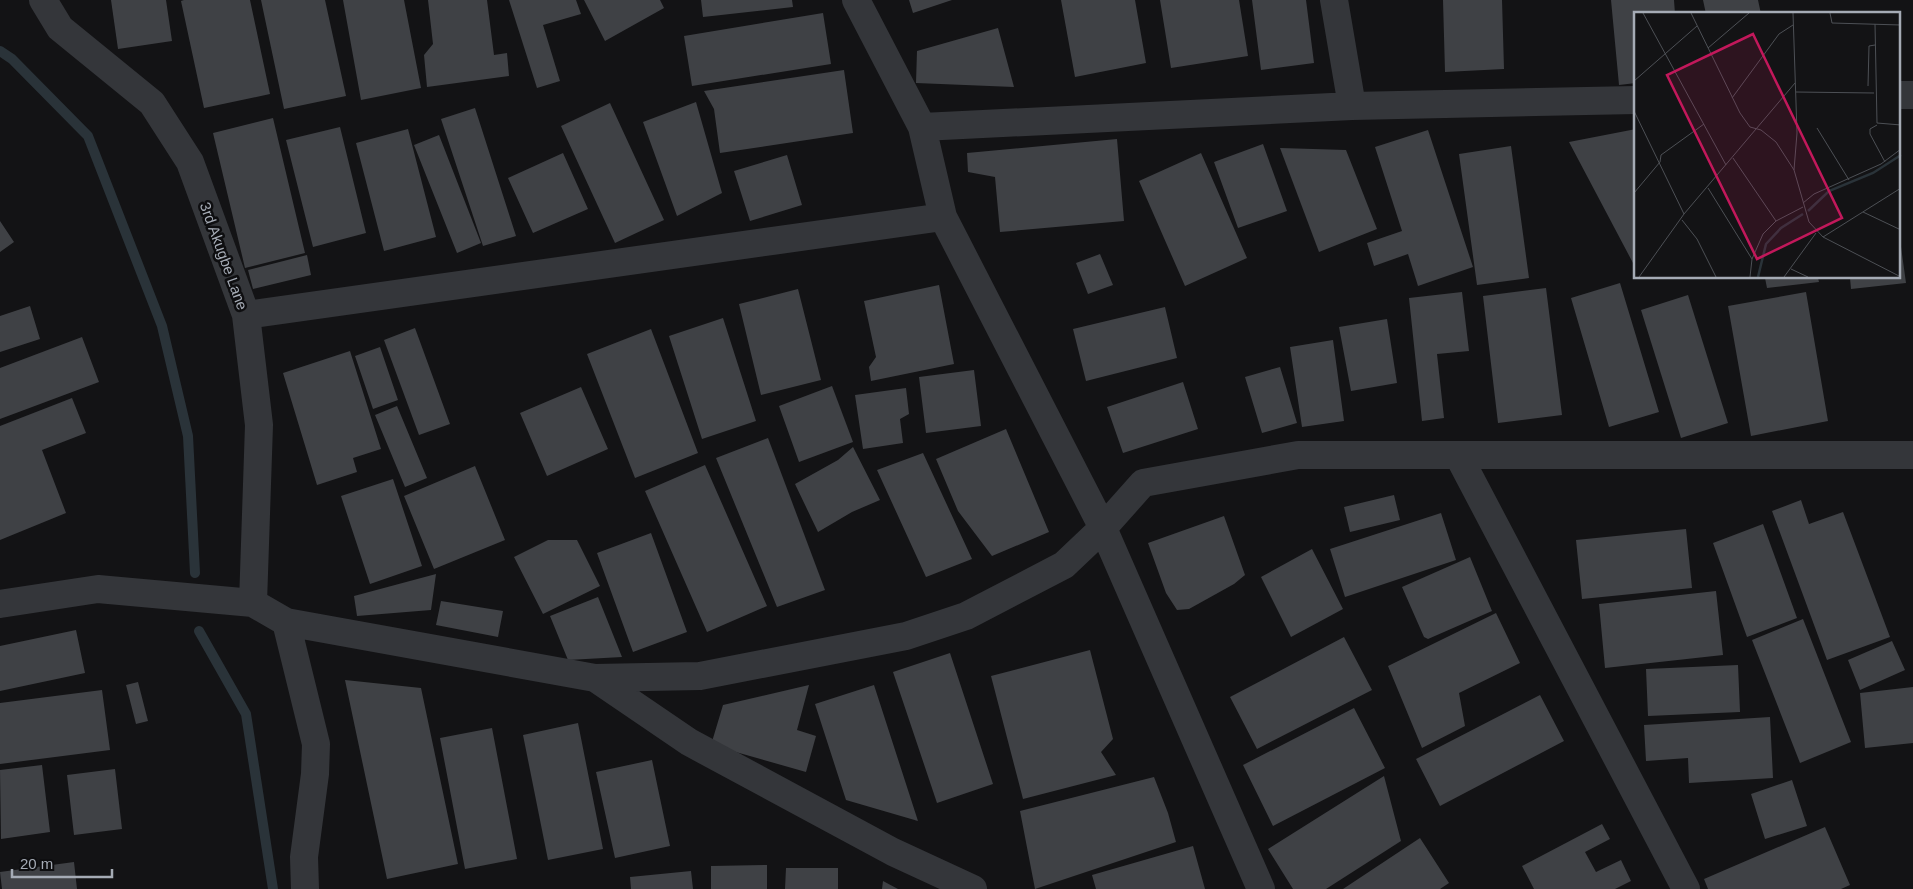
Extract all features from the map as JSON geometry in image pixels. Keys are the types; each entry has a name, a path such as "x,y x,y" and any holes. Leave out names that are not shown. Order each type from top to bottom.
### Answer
{"street":[{"name":"3rd Akugbe Lane","path":"43,0 60,28 152,103 190,162 246,315 259,425 253,603"},
{"path":"856,0 922,127 943,217 1103,528 1261,889"},
{"path":"1334,0 1352,106"},
{"path":"1900,95 1913,95"},
{"path":"922,127 1352,106 1634,100"},
{"path":"246,315 943,217"},
{"path":"0,604 98,589 253,603 286,622 595,678 700,676 906,636 966,616 1064,565 1103,528 1143,483 1298,455 1913,455"},
{"path":"1458,455 1686,889"},
{"path":"286,622 316,744 314,783 304,857 305,889"},
{"path":"595,678 689,742 893,852 973,889"}],"building":[{"path":"111,0 166,0 172,41 118,49"},
{"path":"250,0 270,94 204,108 181,1"},
{"path":"261,0 325,0 346,96 284,109"},
{"path":"343,0 404,0 421,88 361,100"},
{"path":"428,0 487,0 494,55 507,53 509,76 427,87 424,55 433,44"},
{"path":"509,0 576,0 581,14 543,25 560,81 537,88"},
{"path":"584,0 660,0 664,8 605,41"},
{"path":"701,0 792,0 793,7 703,17"},
{"path":"909,0 952,0 913,13"},
{"path":"1061,0 1135,0 1146,63 1075,77"},
{"path":"1160,0 1239,0 1248,56 1171,68"},
{"path":"1252,0 1306,0 1314,63 1261,70"},
{"path":"1443,0 1502,0 1504,69 1445,72"},
{"path":"1611,0 1674,0 1675,12 1634,12 1634,83 1619,85"},
{"path":"1703,0 1758,0 1761,12 1706,12"},
{"path":"823,13 831,64 692,86 684,36"},
{"path":"998,28 1014,87 916,83 917,51"},
{"path":"844,70 853,133 720,153 714,109 704,91"},
{"path":"696,102 722,193 677,216 643,122"},
{"path":"610,103 664,220 615,243 561,126"},
{"path":"475,108 516,236 483,246 441,119"},
{"path":"273,118 305,253 245,268 213,133"},
{"path":"340,127 366,233 313,247 286,140"},
{"path":"408,129 436,237 384,251 356,143"},
{"path":"1634,129 1634,263 1633,263 1569,142"},
{"path":"1428,130 1473,267 1418,286 1408,254 1374,266 1367,243 1402,231 1375,147"},
{"path":"439,135 481,243 457,253 414,145"},
{"path":"1117,139 1124,221 1000,232 995,177 968,172 967,153"},
{"path":"1263,144 1287,211 1238,228 1214,162"},
{"path":"1511,146 1529,278 1477,285 1459,154"},
{"path":"1280,148 1346,150 1377,229 1319,252"},
{"path":"563,153 588,209 533,233 508,178"},
{"path":"1201,153 1247,258 1185,286 1139,181"},
{"path":"787,155 802,205 750,221 734,171"},
{"path":"0,221 14,242 0,252"},
{"path":"1900,239 1906,283 1851,289 1850,279 1900,279"},
{"path":"1100,254 1113,285 1088,294 1076,263"},
{"path":"307,255 311,275 253,289 248,270"},
{"path":"1765,279 1818,279 1819,282 1767,288"},
{"path":"1620,283 1659,412 1609,427 1571,298"},
{"path":"939,285 954,364 871,381 869,367 876,357 864,301"},
{"path":"1546,288 1562,415 1498,423 1483,296"},
{"path":"798,289 821,380 761,395 739,304"},
{"path":"1462,292 1469,351 1437,354 1444,418 1422,421 1409,298"},
{"path":"1806,292 1828,421 1751,436 1728,306"},
{"path":"1688,295 1728,423 1681,438 1641,310"},
{"path":"30,306 40,339 0,352 0,316"},
{"path":"1165,307 1177,358 1086,381 1073,329"},
{"path":"723,318 756,421 702,439 669,336"},
{"path":"1387,319 1397,383 1351,391 1339,327"},
{"path":"415,328 450,424 419,435 384,340"},
{"path":"651,329 698,453 635,478 587,354"},
{"path":"82,337 99,382 0,419 0,368"},
{"path":"1333,340 1344,421 1302,427 1290,347"},
{"path":"380,347 398,400 373,409 355,356"},
{"path":"350,351 381,449 353,458 357,472 317,485 283,373"},
{"path":"1280,367 1297,423 1262,433 1245,377"},
{"path":"974,370 981,426 926,433 919,377"},
{"path":"1183,382 1198,429 1123,453 1107,407"},
{"path":"832,386 853,442 799,462 779,406"},
{"path":"581,387 608,449 547,476 520,413"},
{"path":"906,388 909,414 900,419 903,443 863,449 855,395"},
{"path":"72,398 86,433 42,450 66,513 0,540 0,426"},
{"path":"397,406 427,478 405,487 375,415"},
{"path":"1006,429 1049,532 992,556 958,511 936,459"},
{"path":"768,438 825,590 777,607 716,458"},
{"path":"853,447 880,500 852,512 818,532 795,484 838,460"},
{"path":"923,453 972,559 926,577 877,470"},
{"path":"705,465 767,606 707,632 645,491"},
{"path":"475,466 505,540 434,569 404,496"},
{"path":"393,479 422,566 370,584 341,496"},
{"path":"1394,495 1400,520 1350,532 1344,507"},
{"path":"1801,500 1809,524 1843,512 1890,637 1827,660 1772,511"},
{"path":"1441,513 1456,560 1345,597 1330,549"},
{"path":"1224,516 1245,575 1234,584 1189,609 1177,610 1166,593 1148,543"},
{"path":"1763,524 1797,618 1747,637 1713,543"},
{"path":"1686,529 1692,588 1582,599 1576,540"},
{"path":"651,533 687,632 633,652 597,553"},
{"path":"548,540 577,540 600,586 543,614 514,557"},
{"path":"1312,549 1343,609 1291,637 1261,577"},
{"path":"1470,557 1492,611 1428,639 1424,637 1402,587"},
{"path":"436,574 431,610 357,616 354,596"},
{"path":"1716,591 1723,655 1605,668 1599,604"},
{"path":"598,597 622,657 568,660 550,616"},
{"path":"441,601 503,611 498,637 436,625"},
{"path":"1496,613 1520,663 1459,693 1465,726 1422,748 1388,666"},
{"path":"1803,619 1851,742 1800,763 1752,640"},
{"path":"76,630 85,673 0,691 0,646"},
{"path":"1344,637 1372,690 1257,749 1230,697"},
{"path":"1892,641 1905,670 1860,690 1848,660"},
{"path":"1090,650 1113,739 1101,752 1116,775 1023,799 991,676"},
{"path":"950,653 993,784 937,803 893,672"},
{"path":"1738,665 1740,712 1648,716 1646,669"},
{"path":"345,680 421,688 458,864 387,879"},
{"path":"138,682 148,721 136,724 126,685"},
{"path":"809,685 797,730 816,736 806,772 711,745 723,705"},
{"path":"874,685 918,821 846,800 815,704"},
{"path":"1913,687 1913,743 1865,748 1860,693"},
{"path":"102,690 110,750 0,764 0,703"},
{"path":"1540,695 1564,741 1440,806 1416,759"},
{"path":"1354,708 1385,768 1273,826 1243,765"},
{"path":"1770,717 1773,778 1689,783 1688,758 1646,761 1644,725"},
{"path":"578,723 603,849 548,860 523,735"},
{"path":"492,728 517,859 465,869 440,738"},
{"path":"652,760 670,846 615,858 596,772"},
{"path":"42,765 50,832 1,839 0,770"},
{"path":"115,769 122,829 74,835 67,775"},
{"path":"1384,776 1401,841 1326,889 1293,889 1268,849"},
{"path":"1154,777 1168,813 1176,842 1035,889 1020,811"},
{"path":"1792,780 1807,826 1765,839 1751,794"},
{"path":"1602,824 1610,839 1585,852 1596,872 1621,860 1631,881 1615,889 1534,889 1522,866"},
{"path":"1825,827 1850,885 1841,889 1708,889 1704,879"},
{"path":"1420,838 1449,883 1440,889 1343,889"},
{"path":"1193,846 1205,889 1096,889 1092,875"},
{"path":"74,862 77,889 2,889 0,872"},
{"path":"767,865 767,889 711,889 711,866"},
{"path":"786,868 838,868 838,889 785,889"},
{"path":"691,871 693,889 631,889 630,877"},
{"path":"883,881 898,889 882,889"}],"waterway":[{"path":"0,51 12,59 88,136 162,326 188,436 195,573"},
{"path":"199,631 246,714 273,889"}]}
